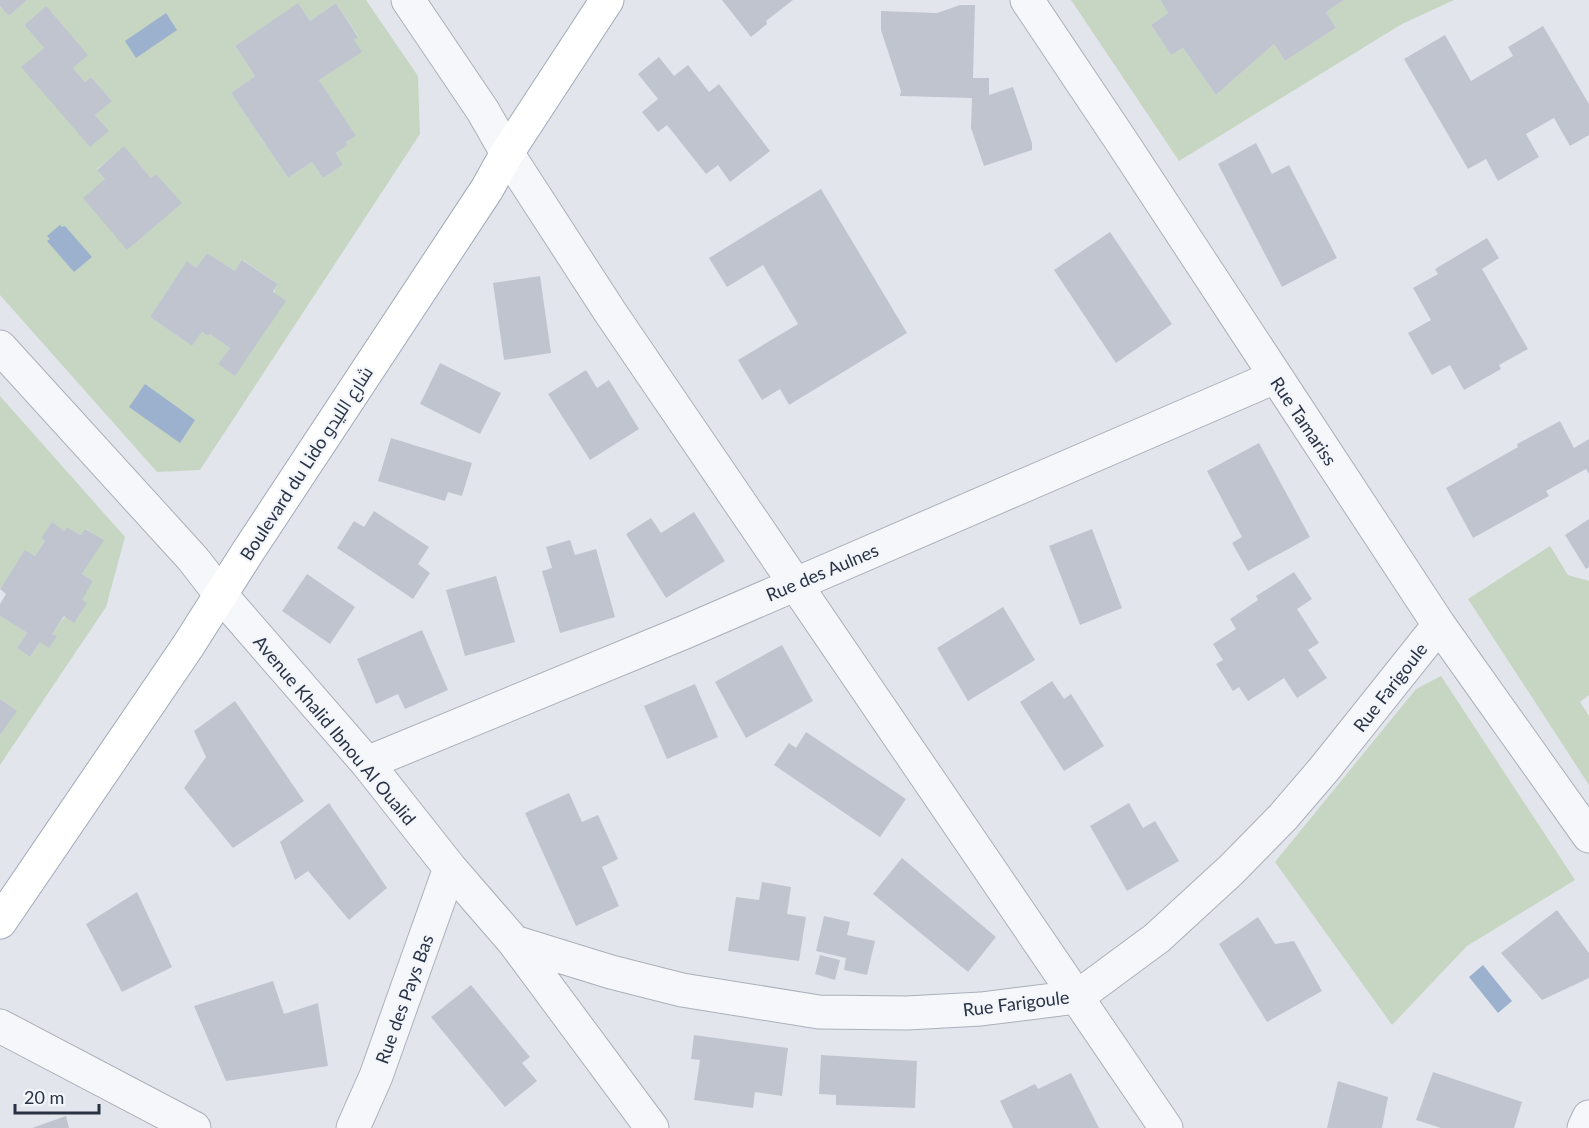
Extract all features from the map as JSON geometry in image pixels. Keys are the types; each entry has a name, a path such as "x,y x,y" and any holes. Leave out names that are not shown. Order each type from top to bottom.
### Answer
{"main road":[{"name":"Boulevard du Lido شارع الليدو","path":"0,922 189,646 608,0"}],"street":[{"path":"408,0 483,111 507,153 610,312 1166,1128"},
{"name":"Rue Tamariss","path":"1027,0 1439,625 1589,836"},
{"name":"Avenue Khalid Ibnou Al Oualid","path":"0,347 193,559 220,595 368,763 450,868 514,942 652,1128"},
{"name":"Rue des Aulnes","path":"368,763 685,632 1275,377"},
{"name":"Rue Farigoule","path":"514,942 611,972 682,990 819,1012 918,1013 981,1009 1077,997 1157,938 1231,870 1283,817 1439,625"},
{"name":"Rue des Pays Bas","path":"353,1128 380,1066 450,868"},
{"path":"0,1026 194,1128"},
{"path":"1584,1128 1589,1117"}],"green space":[{"path":"27,0 366,0 418,76 420,134 200,470 157,472 0,295 0,6 9,16","holes":["336,3 358,36 354,40 361,52 319,80 355,136 346,142 348,145 336,153 343,165 323,178 312,162 288,178 231,93 255,76 235,46 298,4 310,21","46,6 73,68 85,82 91,77 111,100 95,115 108,131 90,146 44,48 24,25","124,147 151,178 156,174 181,203 105,179 97,169","207,253 235,271 243,260 278,284 235,375 219,364 230,348 210,334 208,336 202,332 192,346 150,317 187,262 196,268"]},
{"path":"1071,0 1160,0 1168,13 1151,25 1171,55 1183,48 1216,95 1274,44 1285,61 1336,28 1326,12 1344,0 1454,0 1402,24 1179,161"},
{"path":"0,396 125,537 106,607 0,765 0,735 16,711 0,699 0,616 27,633 17,648 30,657 40,642 56,637 52,634 93,581 82,574 103,540 86,529 81,535 67,527 64,531 52,523 41,538 45,541 35,556 25,551 0,589"},
{"path":"1550,546 1568,575 1589,581 1589,695 1580,702 1589,716 1589,785 1468,599"},
{"path":"1441,676 1575,880 1467,946 1392,1025 1275,862 1416,689"}],"water":[{"path":"166,13 177,30 136,58 125,41"},
{"path":"60,225 65,226 92,257 74,272 47,241 50,239 47,236"},
{"path":"145,384 195,420 180,443 129,407"},
{"path":"1483,965 1512,1001 1498,1013 1469,977"}],"building":[{"path":"0,0 27,0 9,16 0,6"},
{"path":"722,0 793,0 766,21 767,24 751,37"},
{"path":"1160,0 1344,0 1326,12 1336,28 1285,61 1274,44 1216,95 1183,48 1171,55 1151,25 1168,13"},
{"path":"298,3 310,21 336,3 358,37 354,40 362,52 319,80 356,136 346,142 348,145 336,153 343,165 323,178 312,162 288,178 231,93 255,76 235,46"},
{"path":"960,5 975,5 973,78 989,78 989,95 1013,87 1032,143 1032,150 984,166 971,128 972,98 900,96 901,91 881,30 881,11 937,13"},
{"path":"46,6 88,55 73,68 85,82 91,77 112,101 95,115 109,131 90,147 21,67 44,48 24,25"},
{"path":"1543,26 1589,104 1589,135 1570,146 1554,118 1526,134 1539,157 1498,181 1486,159 1468,169 1404,59 1445,35 1471,81 1513,56 1508,47"},
{"path":"659,57 674,76 688,65 709,92 719,84 770,151 730,182 718,165 706,174 667,125 658,132 642,112 658,99 638,74"},
{"path":"1256,143 1272,174 1289,165 1337,258 1282,287 1218,164"},
{"path":"124,146 151,178 156,174 182,203 127,250 83,198 105,179 97,170"},
{"path":"821,189 907,333 789,405 780,389 762,400 738,360 798,324 763,265 727,287 709,258"},
{"path":"1110,232 1172,324 1116,363 1054,270"},
{"path":"1487,238 1499,258 1482,269 1528,349 1499,365 1501,369 1464,390 1450,365 1432,375 1408,333 1431,320 1413,288 1438,274 1435,269"},
{"path":"207,253 235,271 242,260 278,284 273,292 286,301 235,376 218,364 230,348 210,334 208,336 202,332 192,346 150,317 187,261 196,268"},
{"path":"540,276 551,353 504,360 493,283"},
{"path":"440,363 501,393 480,434 420,404"},
{"path":"586,370 597,388 609,380 639,429 590,460 548,394"},
{"path":"1560,421 1574,448 1589,439 1589,474 1586,469 1546,491 1549,496 1473,538 1446,488 1518,447 1517,444"},
{"path":"391,438 472,463 462,496 448,492 445,501 378,481"},
{"path":"1259,443 1310,537 1248,571 1232,543 1242,537 1207,471"},
{"path":"374,511 429,547 418,564 430,573 413,599 337,548 354,521 364,527"},
{"path":"694,512 725,561 666,598 626,534 651,518 661,533"},
{"path":"1589,519 1589,567 1586,569 1565,535"},
{"path":"52,522 64,531 67,527 81,535 85,529 104,540 82,574 93,581 82,600 87,603 74,623 64,616 52,634 57,636 49,648 40,642 30,657 17,648 27,633 0,616 0,604 6,594 0,589 25,550 35,556 45,541 41,538"},
{"path":"1092,529 1122,608 1080,625 1049,546"},
{"path":"570,540 575,555 596,549 615,617 560,633 542,571 552,568 546,547"},
{"path":"1294,572 1312,599 1297,609 1319,643 1308,650 1327,678 1297,698 1284,678 1248,701 1239,687 1233,691 1216,664 1223,660 1213,644 1236,629 1230,619 1258,600 1256,596"},
{"path":"307,574 355,607 330,644 282,611"},
{"path":"496,576 515,642 465,656 446,590"},
{"path":"1003,607 1035,660 968,701 937,648"},
{"path":"422,630 448,690 405,709 398,694 376,704 357,659"},
{"path":"782,645 813,701 746,738 715,682"},
{"path":"1052,681 1064,699 1071,694 1104,746 1064,771 1020,702"},
{"path":"695,684 718,737 667,759 644,706"},
{"path":"0,699 17,711 0,735"},
{"path":"235,701 304,801 233,848 184,788 206,757 194,731"},
{"path":"806,732 906,799 880,837 774,765 789,743 796,748"},
{"path":"569,793 582,822 598,815 618,859 602,867 619,906 576,926 525,813"},
{"path":"329,803 387,888 349,920 308,871 295,880 280,842"},
{"path":"1129,803 1143,828 1155,821 1179,861 1127,891 1090,826"},
{"path":"902,858 996,937 968,972 873,894"},
{"path":"762,882 791,887 787,914 806,917 799,961 728,951 736,897 759,900"},
{"path":"137,892 172,967 122,992 86,924"},
{"path":"1557,910 1589,953 1589,978 1542,1000 1501,953"},
{"path":"824,916 850,922 847,935 875,941 867,975 844,970 846,958 816,951"},
{"path":"1258,917 1275,944 1294,941 1322,991 1267,1022 1219,944"},
{"path":"820,955 840,960 835,980 815,974"},
{"path":"273,981 284,1014 318,1003 328,1066 226,1081 194,1006"},
{"path":"471,985 530,1057 522,1063 537,1081 505,1107 431,1017"},
{"path":"694,1035 788,1048 782,1096 755,1092 753,1108 694,1100 700,1060 691,1059"},
{"path":"821,1055 917,1061 915,1108 836,1105 836,1095 819,1094"},
{"path":"1433,1072 1522,1102 1514,1128 1441,1128 1416,1120"},
{"path":"1071,1073 1099,1128 1013,1128 1000,1101 1035,1084 1038,1089"},
{"path":"1338,1081 1388,1097 1382,1128 1327,1128"},
{"path":"66,1116 69,1128 32,1128"}]}
